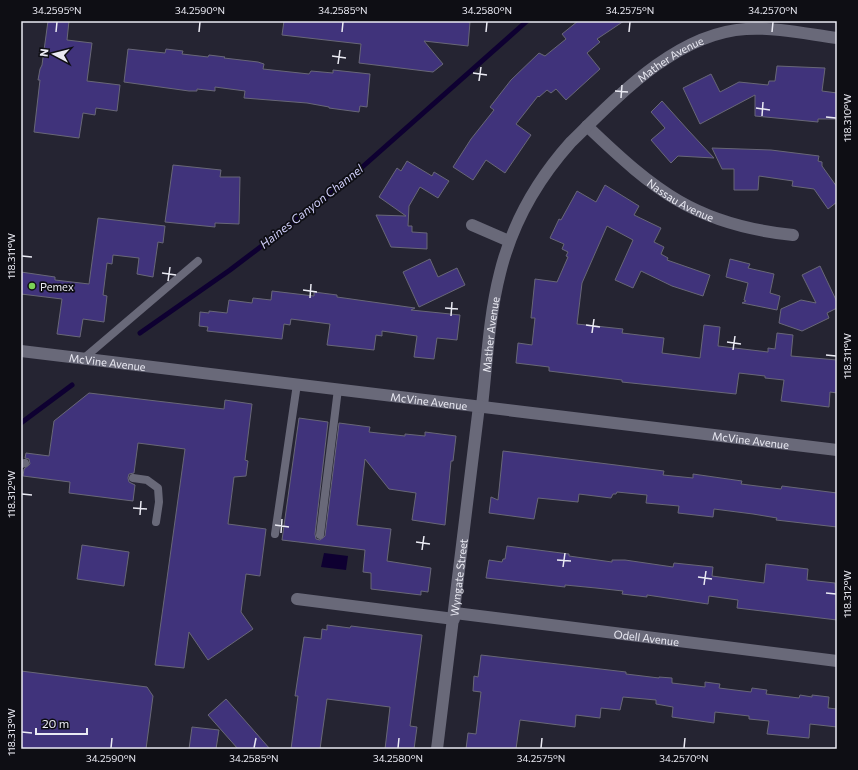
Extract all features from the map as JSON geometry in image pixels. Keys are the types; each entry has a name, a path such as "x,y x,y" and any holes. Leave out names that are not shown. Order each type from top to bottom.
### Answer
{"street":[{"name":"Mather Avenue","path":"481,406 499,273 509,241 522,213 544,176 561,153 588,126 666,58 704,38 724,32 766,29 837,38"},
{"name":"Nassau Avenue","path":"588,126 647,181 705,216 772,233 793,235"},
{"path":"472,225 509,241"},
{"name":"McVine Avenue","path":"21,351 837,450"},
{"name":"Wyngate Street","path":"437,749 481,406"},
{"name":"Odell Avenue","path":"297,599 837,661"}],"lane":[{"path":"83,359 198,261"},
{"path":"275,534 297,384"},
{"path":"320,535 338,389"},
{"path":"133,478 147,480 158,488 159,502 156,522"}],"shaded area":[{"path":"324,553 348,556 346,570 321,567"}],"building":[{"path":"48,21 69,21 67,40 92,43 87,81 120,85 117,111 96,108 95,115 83,113 79,138 34,132 40,80 38,80 42,65"},
{"path":"284,21 470,22 468,46 424,41 443,64 433,72 359,63 361,44 282,35"},
{"path":"578,21 624,21 597,39 600,42 587,53 600,69 566,100 556,89 551,93 547,90 539,97 538,96 516,124 531,135 505,173 486,160 473,180 453,167 471,139 494,110 490,107 511,80 539,53 545,56 566,39 562,34"},
{"path":"128,49 165,53 166,49 183,51 182,54 208,57 209,55 258,62 264,64 263,69 309,74 311,71 333,73 333,70 370,74 367,107 360,106 359,112 307,103 244,98 245,91 215,87 215,91 197,89 197,91 189,91 124,82"},
{"path":"777,66 825,68 822,91 837,93 837,119 818,119 818,122 755,116 755,95 700,124 683,88 711,74 720,92 739,82 768,85 769,81 775,81"},
{"path":"662,101 714,158 678,156 671,163 651,140 665,128 651,112"},
{"path":"712,148 771,150 819,156 818,161 822,162 822,166 837,187 837,202 828,209 814,189 792,186 793,181 759,176 758,190 734,190 734,169 722,169"},
{"path":"407,161 432,176 434,172 449,181 438,198 420,187 409,206 408,226 412,226 412,232 427,233 427,249 391,247 376,215 406,216 379,197 397,168 401,171"},
{"path":"173,165 221,170 220,177 240,177 239,224 215,223 215,227 165,222"},
{"path":"605,185 639,206 634,215 661,228 654,242 664,247 661,254 668,258 667,260 710,275 703,296 672,286 641,271 633,288 615,280 633,240 607,226 582,283 577,324 623,329 622,333 664,338 662,353 700,358 704,325 720,327 718,346 768,352 768,348 775,349 777,333 793,335 791,356 837,360 837,393 830,392 829,407 781,401 784,380 765,378 765,376 739,373 736,394 622,382 622,380 549,371 549,367 516,363 518,343 532,345 535,318 531,318 535,279 557,282 568,257 566,256 568,252 562,249 564,244 550,238 559,219 561,220 577,191 596,202"},
{"path":"98,218 165,226 163,243 158,242 153,277 137,274 139,258 113,255 112,264 107,263 103,295 107,296 104,322 83,319 80,337 57,334 62,299 21,294 21,272 55,277 55,280 89,284"},
{"path":"430,259 438,277 457,268 465,285 419,307 403,272"},
{"path":"730,259 750,264 748,268 774,274 770,293 780,296 777,310 742,303 746,301 744,300 748,283 726,277"},
{"path":"820,266 837,302 837,308 827,313 829,318 802,331 779,323 781,309 801,300 816,303 802,275"},
{"path":"272,291 314,296 314,292 337,295 337,297 415,308 411,310 460,315 457,340 437,338 434,359 414,357 417,336 382,331 382,336 376,335 374,350 327,345 330,324 291,319 290,325 284,324 282,339 207,331 208,327 199,326 200,312 209,313 209,311 227,313 229,300 252,303 253,298 271,300"},
{"path":"89,393 224,409 225,400 252,404 245,460 248,461 246,476 234,477 228,524 266,529 260,576 246,574 241,612 253,629 208,660 189,632 184,668 155,665 185,449 138,443 134,473 129,474 128,478 129,482 135,485 133,501 69,493 70,482 23,476 24,469 30,464 29,459 25,458 26,453 49,456 54,421"},
{"path":"299,418 328,422 315,534 316,539 320,540 325,536 339,423 370,427 369,432 405,436 405,434 425,436 425,432 456,436 453,461 451,461 445,525 412,520 416,493 389,489 365,459 357,525 391,529 387,561 431,568 428,592 421,591 421,595 371,589 371,573 363,572 365,550 282,540"},
{"path":"503,451 664,471 663,475 693,478 693,474 742,481 741,484 781,489 782,486 837,493 837,527 776,520 777,518 714,509 713,517 678,513 679,506 646,503 647,495 617,492 616,494 613,494 611,498 579,494 578,502 538,498 534,519 489,513 491,497 498,500"},
{"path":"82,545 129,552 124,586 77,579"},
{"path":"507,546 569,554 569,556 612,562 612,560 625,560 673,567 674,563 713,567 712,576 764,583 766,564 808,569 807,580 835,583 837,620 737,608 738,600 709,596 708,604 647,595 647,597 622,594 623,591 565,585 565,587 486,578 489,560 502,562 503,559 505,559"},
{"path":"327,625 350,628 351,626 422,635 410,726 417,727 414,749 385,749 390,707 327,699 320,749 291,749 298,696 295,696 304,637 321,639 322,629 327,630"},
{"path":"481,655 626,672 626,674 659,678 672,678 672,683 705,687 705,682 720,684 719,688 751,692 752,688 767,690 766,694 799,698 800,695 829,697 828,708 837,709 837,727 810,724 809,738 767,734 769,721 749,719 749,716 715,712 714,723 672,717 673,707 656,704 656,700 623,697 620,710 601,708 600,718 576,715 575,727 520,720 516,749 466,749 468,733 476,734 481,692 473,691 474,676 478,677"},
{"path":"21,671 147,687 153,696 146,749 21,749"},
{"path":"226,699 270,749 238,749 208,715"},
{"path":"192,727 219,730 216,749 189,749"}],"waterway":[{"name":"Haines Canyon Channel","path":"140,333 230,270 342,185 527,21"},
{"name":"Haines Canyon Channel","path":"21,423 72,385"}],"place":[{"name":"Pemex","path":"32,286"}]}
